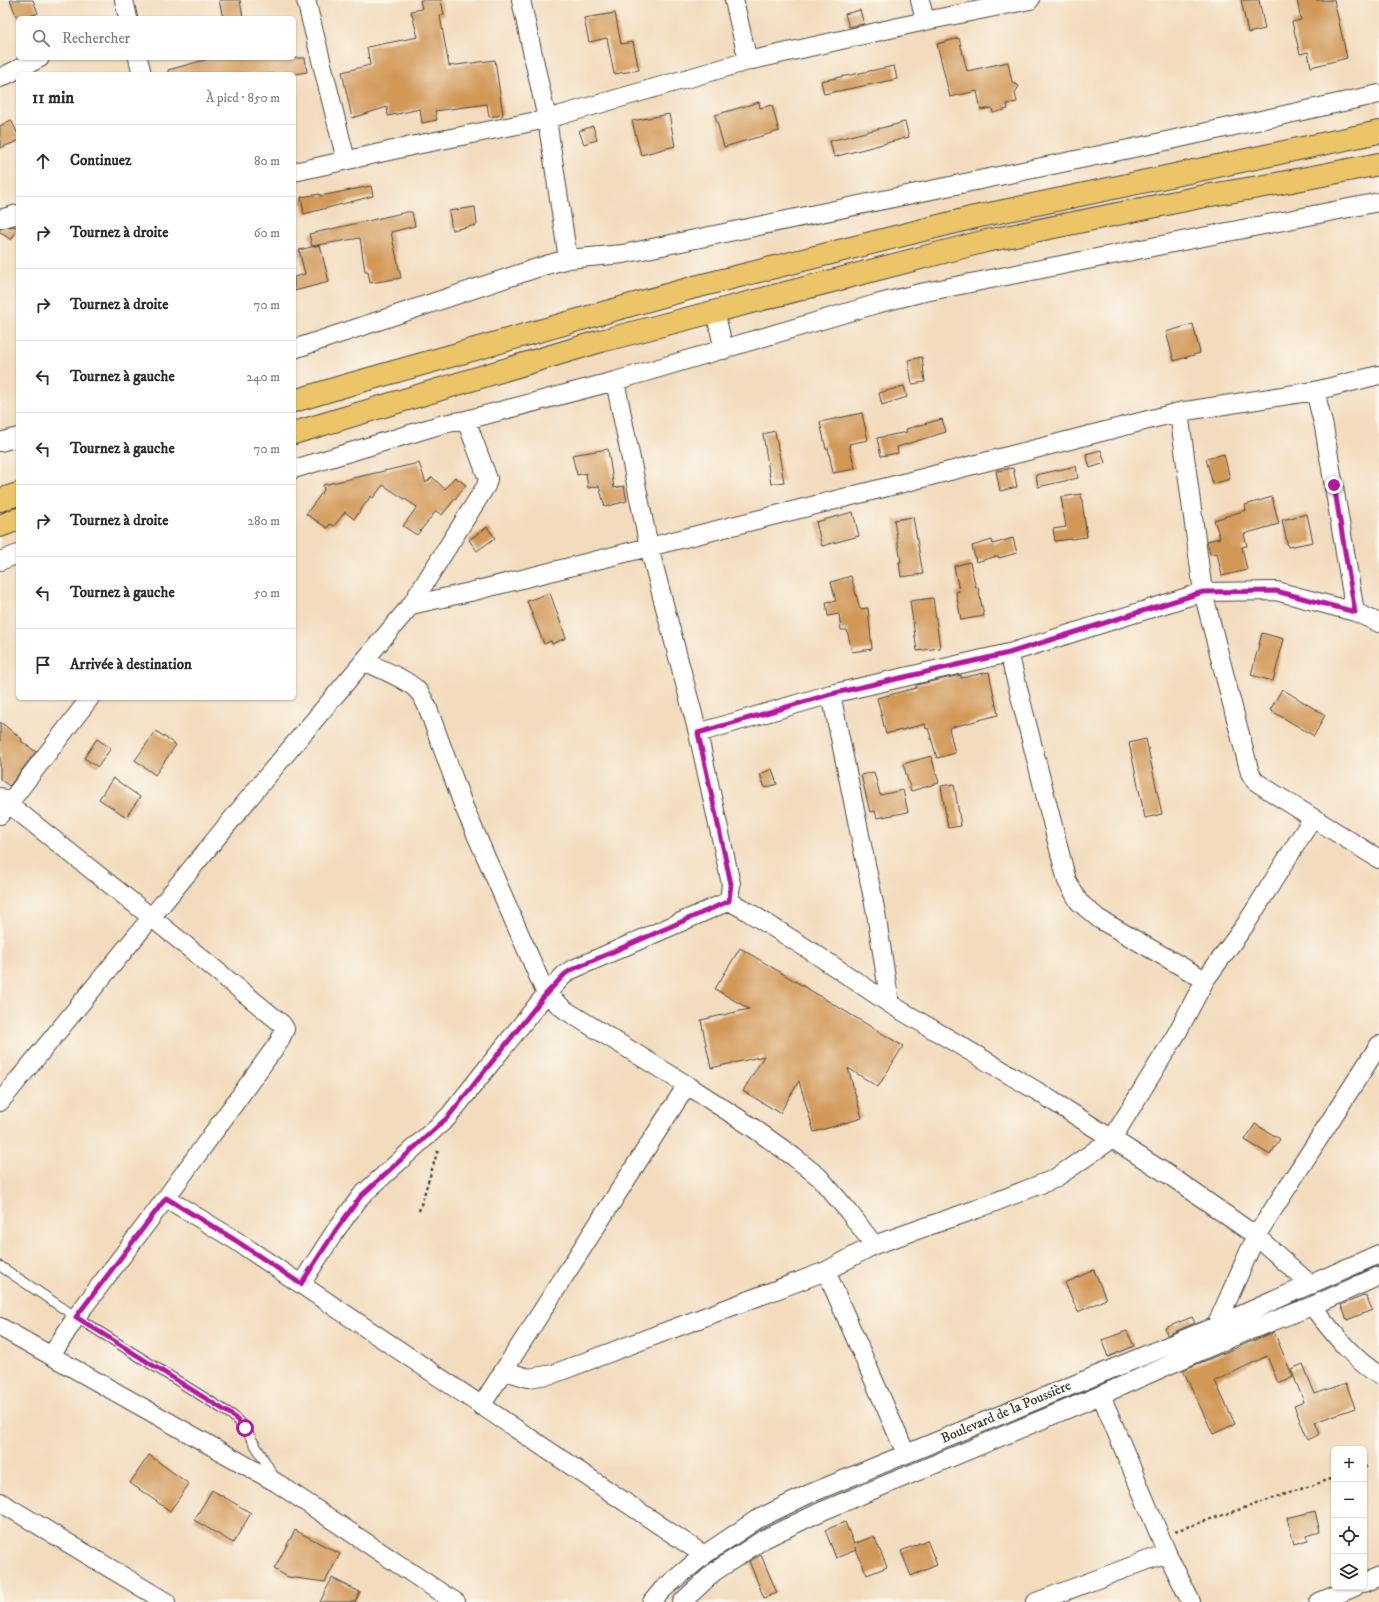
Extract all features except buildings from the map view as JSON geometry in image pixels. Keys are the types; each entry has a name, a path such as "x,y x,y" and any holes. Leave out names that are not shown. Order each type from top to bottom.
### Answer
{"main road":[{"path":"296,400 586,317 719,281 975,217 1379,132"},
{"path":"296,432 601,341 986,241 1205,196 1379,164"},
{"path":"0,500 16,495"},
{"path":"0,526 16,520"}],"street":[{"path":"124,0 128,16"},
{"path":"306,0 346,160"},
{"path":"521,0 547,119 568,259"},
{"path":"734,0 748,61"},
{"path":"920,0 925,21"},
{"path":"296,172 547,119 748,61 925,21 1030,0"},
{"path":"0,78 36,60"},
{"path":"138,60 142,72"},
{"path":"296,348 568,259 623,254 1148,145 1379,94"},
{"path":"296,468 443,424 466,420 614,381 724,350 876,304 920,293 1379,202"},
{"path":"0,219 16,215"},
{"path":"715,311 724,350"},
{"path":"411,605 470,592 1179,412 1316,391 1379,375"},
{"path":"614,381 649,547 698,733 731,884 729,901"},
{"path":"1316,391 1324,426 1355,612"},
{"path":"1179,412 1203,592 1250,773 1255,781 1312,819 1379,860"},
{"path":"0,1102 151,916 411,605 488,479 466,420"},
{"path":"0,442 16,437"},
{"path":"0,562 16,555"},
{"path":"698,733 831,694 1009,653 1203,592 1276,591 1355,612 1379,623"},
{"path":"1009,653 1067,881 1079,902 1099,919 1205,980"},
{"path":"364,661 410,684 417,690 427,706 464,806 546,994 565,1010 687,1085 752,1127 794,1157 819,1177 849,1212 874,1245"},
{"path":"831,694 876,913 890,1004"},
{"path":"52,1356 76,1317 166,1198 279,1042 285,1029 282,1024 151,916 3,805 88,700"},
{"path":"504,1371 529,1378 553,1374 826,1271 874,1245 976,1209 1054,1179 1112,1139 1177,1033 1205,980 1246,924 1312,819"},
{"path":"301,1284 361,1196 448,1117 546,994 565,974 571,970 729,901"},
{"path":"729,901 814,953 890,1004 1037,1091 1172,1176 1256,1236 1311,1285"},
{"path":"1216,1326 1256,1236 1379,1045"},
{"path":"481,1406 687,1085"},
{"path":"166,1198 235,1240 704,1555"},
{"name":"Boulevard de la Poussière","path":"652,1602 662,1590 704,1555 756,1520 809,1494 1216,1326 1379,1254"},
{"path":"826,1271 906,1454"},
{"name":"Boulevard de la Poussière","path":"682,1602 714,1572 770,1536 820,1512 1101,1395 1230,1338 1312,1306 1379,1276"},
{"path":"1312,1306 1344,1345 1367,1368 1379,1375"},
{"path":"0,1327 278,1483 456,1602"},
{"path":"1101,1395 1167,1553 1191,1602"},
{"path":"0,1502 166,1602"},
{"path":"1036,1602 1167,1553"},
{"path":"1367,1582 1379,1577"},
{"path":"1319,1602 1348,1590"}],"lane":[{"path":"0,1266 76,1317 232,1415 245,1428 278,1483"}],"path":[{"path":"419,1211 439,1146"},
{"path":"1160,1536 1331,1479"}],"route":[{"path":"245,1428 232,1415 76,1317 166,1198 235,1240 301,1284 336,1230 361,1196 448,1117 460,1104 546,994 565,974 571,970 729,901 731,895 731,884 698,733 831,694 1037,646 1203,592 1276,591 1355,612 1334,485"}]}
